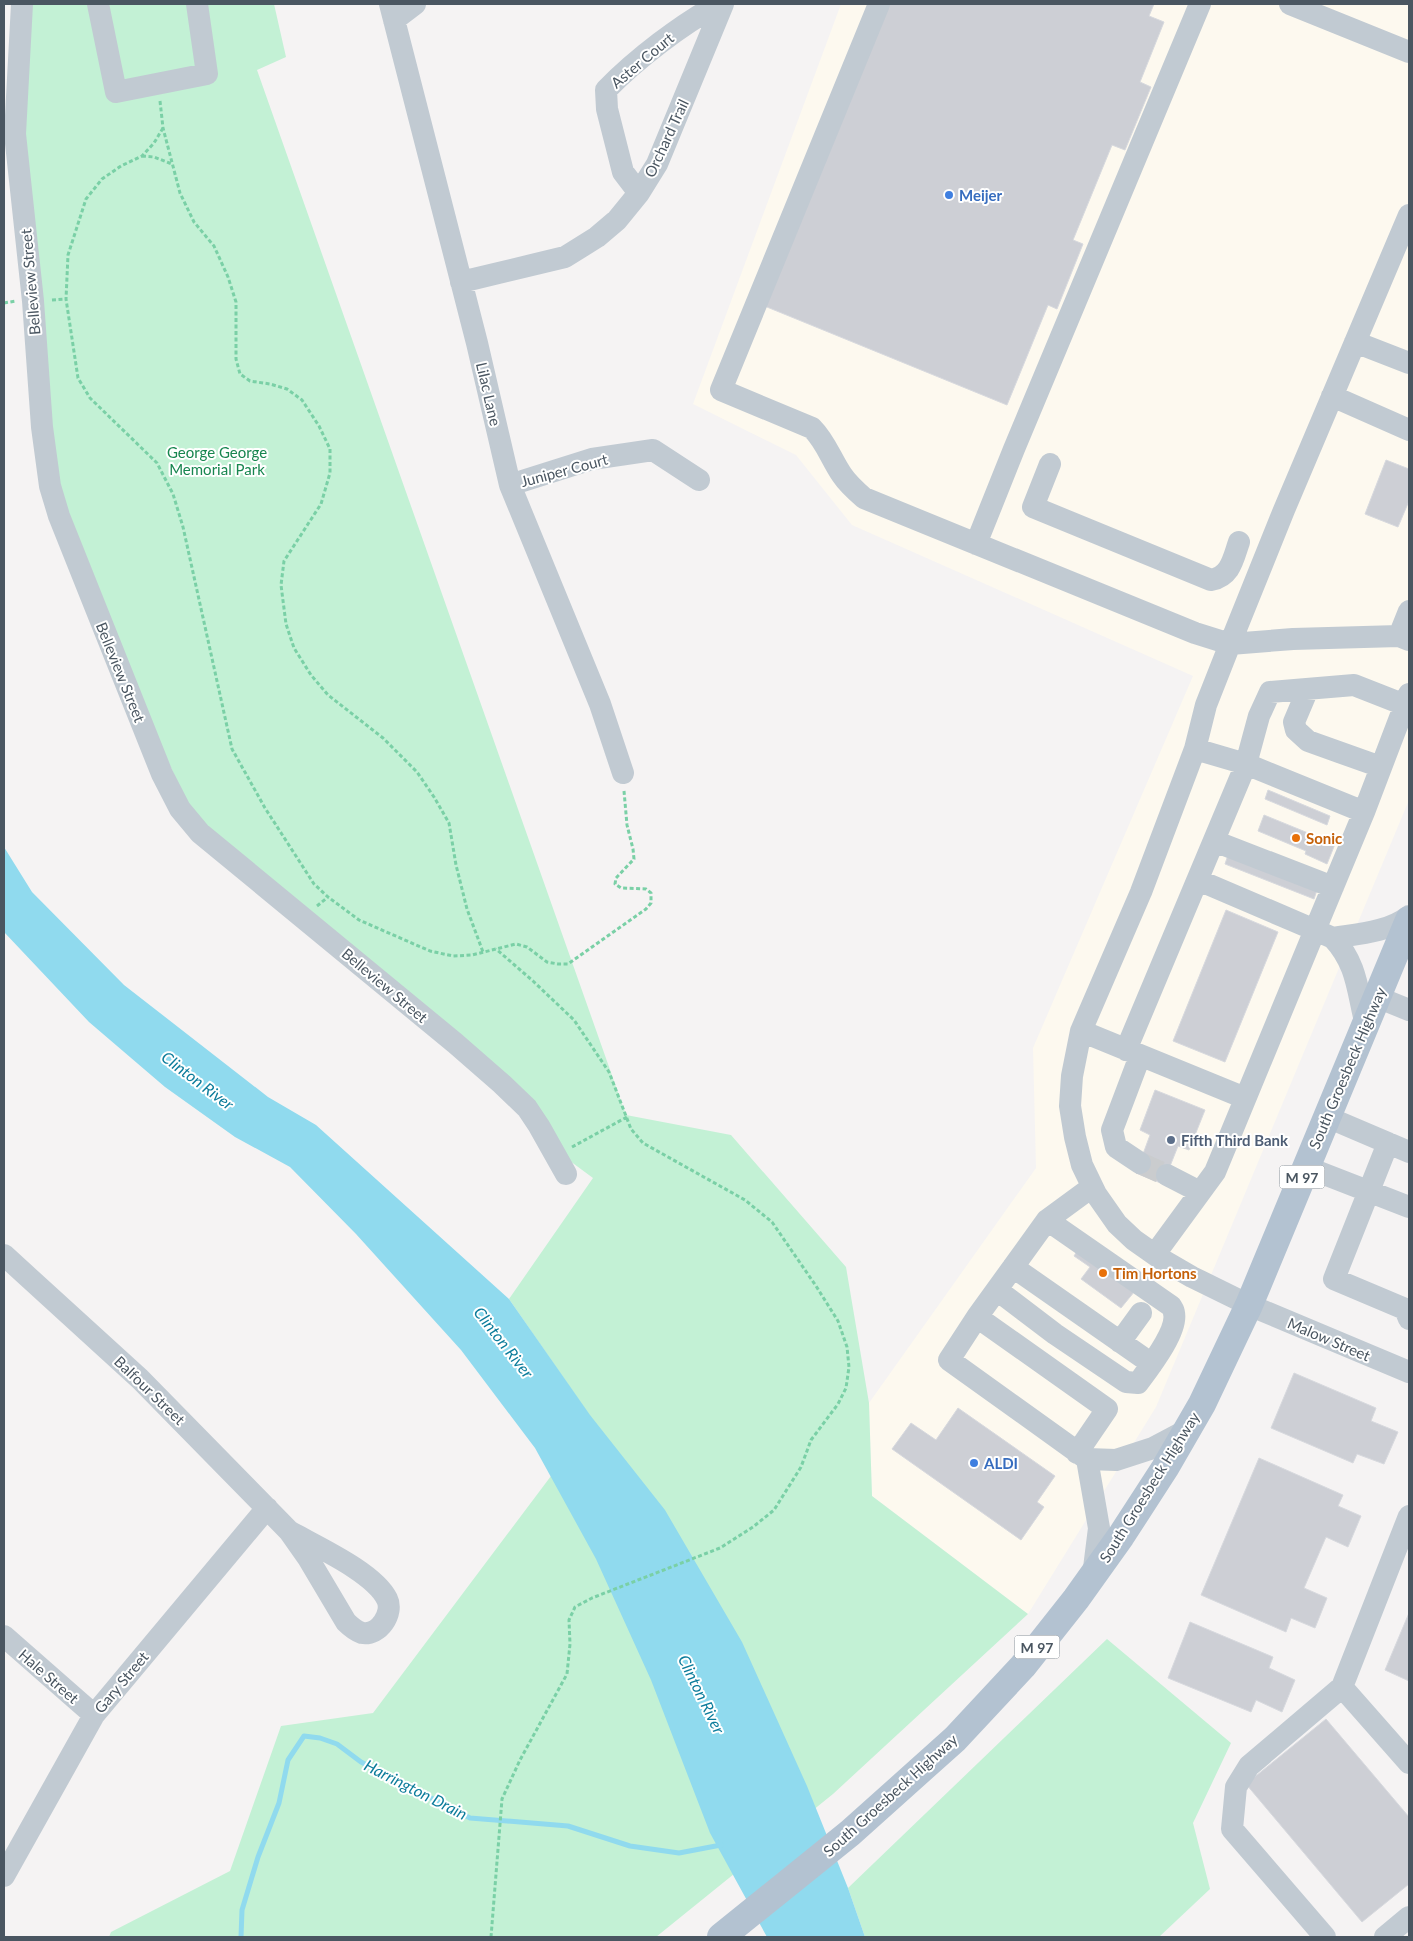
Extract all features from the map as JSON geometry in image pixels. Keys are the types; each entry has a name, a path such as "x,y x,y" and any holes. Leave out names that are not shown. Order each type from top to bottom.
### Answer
{"main road":[{"name":"South Groesbeck Highway","path":"726,1933 850,1833 924,1768 982,1711 1022,1666 1092,1576 1150,1491 1202,1404 1249,1305 1409,918"}],"street":[{"name":"Belleview Street","path":"22,4 16,134 33,301 42,427 50,486 59,516 162,774 180,809 200,833 455,1043 527,1108 561,1165"},
{"path":"98,4 116,92 207,74 197,4"},
{"path":"392,12 415,4"},
{"name":"Orchard Trail","path":"461,282 565,257 617,220 639,192 657,164 721,4"},
{"name":"Aster Court","path":"639,192 623,172 607,109 606,90 619,76 693,18 721,4"},
{"path":"879,4 722,390 812,428 822,437 842,474 864,498 1195,633 1230,644 1293,639 1404,638 1409,611"},
{"path":"976,544 1017,440 1200,4"},
{"path":"1290,4 1409,52"},
{"name":"Lilac Lane","path":"392,12 461,282 510,485 600,704 623,773"},
{"name":"Malow Street","path":"1406,229 1332,396 1206,705 1195,749 1141,892 1081,1032 1072,1076 1070,1106 1082,1165 1092,1187 1117,1224 1134,1240 1200,1281 1249,1305 1409,1372"},
{"path":"1355,342 1409,363"},
{"path":"1332,396 1409,430"},
{"name":"Juniper Court","path":"510,485 592,460 653,450 699,480"},
{"path":"1050,464 1033,507 1069,522 1211,580 1220,578 1227,573 1239,542"},
{"path":"1140,1163 1116,1147 1112,1130 1133,1053 1198,880 1246,764 1258,716 1270,692 1354,685 1407,699 1333,887 1324,934 1244,1098 1215,1172 1155,1254"},
{"path":"1308,689 1294,722 1296,730 1308,741 1381,767"},
{"path":"1195,749 1246,764 1364,812"},
{"path":"1214,841 1333,887"},
{"path":"1198,880 1324,934 1341,947 1354,969 1366,1025"},
{"path":"1324,934 1388,927 1399,924 1409,918"},
{"path":"1377,997 1409,1010"},
{"path":"1081,1032 1244,1098"},
{"path":"1327,1117 1409,1152"},
{"path":"1388,1143 1334,1279 1408,1309"},
{"path":"1306,1167 1409,1208"},
{"path":"1167,1175 1200,1192"},
{"path":"1092,1187 1047,1220 948,1360 1082,1456 1116,1460 1153,1448 1187,1430"},
{"path":"997,1290 1055,1334 1126,1382 1138,1383 1152,1364 1170,1334 1174,1313 1171,1306 1047,1220"},
{"name":"Balfour Street","path":"4,1255 140,1379 289,1531 308,1558 346,1622 352,1628 362,1633 370,1633 379,1627 388,1616 390,1609 388,1600 379,1586 350,1565 289,1531"},
{"path":"1013,1267 1152,1364"},
{"path":"1120,1342 1141,1313"},
{"path":"977,1317 1107,1409 1082,1456 1099,1528 1092,1576"},
{"name":"Gary Street","path":"4,1876 94,1715 266,1508"},
{"path":"1325,1937 1232,1829 1236,1787 1249,1766 1342,1688 1409,1516"},
{"name":"Hale Street","path":"4,1636 94,1715"},
{"path":"1342,1688 1409,1763"},
{"path":"1386,1937 1409,1917"}],"path":[{"path":"158,84 163,128 180,193 194,222 214,246 228,277 236,302 236,359 240,374 250,381 287,389 302,400 319,426 330,449 330,473 321,504 284,561 280,585 286,624 294,648 311,675 328,695 383,738 417,772 434,797 449,823 456,865 467,909 483,952"},
{"path":"163,128 154,143 142,156 121,166 102,179 86,200 68,255 66,299 78,378 90,398 157,463 173,494 183,527 232,749 278,829 314,884 359,920 430,951 453,956 472,955 516,944 527,947 547,962 568,964 646,909 650,903 651,893 646,889 621,888 615,884 616,878 634,859 627,825 623,773"},
{"path":"142,156 154,157 172,164"},
{"path":"492,1937 502,1800 520,1760 567,1674 570,1644 569,1620 575,1607 592,1598 720,1548 753,1527 774,1510 801,1467 811,1440 838,1404 846,1388 849,1367 847,1347 838,1321 772,1222 744,1200 718,1184 643,1144 630,1130 627,1117 609,1072 574,1020 495,948"},
{"path":"561,1165 627,1117"}],"shaded area":[{"path":"841,4 1409,4 1409,800 1156,1407 1028,1614 872,1496 869,1403 1036,1168 1033,1048 1193,676 852,525 796,455 693,404"}],"green space":[{"name":"George George Memorial Park","path":"22,4 274,4 286,57 257,70 626,1115 731,1135 846,1267 869,1403 872,1496 1028,1614 833,1794 656,1937 109,1937 111,1932 230,1871 281,1726 373,1713 551,1476 590,1416 509,1299 593,1178 551,1147 527,1108 200,833 59,516 15,134"},
{"path":"1107,1639 1231,1743 1193,1823 1210,1889 1159,1937 865,1937 848,1888"}],"water":[{"name":"Clinton River","path":"4,847 32,892 124,985 268,1097 316,1125 509,1299 590,1415 665,1510 742,1642 807,1786 848,1888 865,1937 767,1937 710,1833 651,1680 596,1559 535,1448 461,1350 356,1234 290,1167 235,1137 165,1087 89,1022 4,932"}],"building":[{"name":"Meijer","path":"885,4 1154,4 1149,16 1164,22 1140,82 1151,87 1125,150 1112,145 1073,240 1083,244 1057,309 1048,305 1007,405 762,305"},
{"path":"1386,460 1409,469 1409,501 1398,527 1365,514"},
{"path":"1268,790 1330,816 1327,825 1265,799"},
{"name":"Sonic","path":"1264,815 1335,844 1327,864 1305,854 1306,851 1258,831"},
{"path":"1229,852 1318,887 1314,899 1225,864"},
{"path":"1226,910 1278,932 1225,1062 1173,1041"},
{"name":"Fifth Third Bank","path":"1155,1090 1205,1110 1189,1150 1178,1146 1163,1184 1136,1173 1150,1135 1140,1130"},
{"name":"Tim Hortons","path":"1081,1245 1139,1286 1121,1308 1081,1279 1090,1267 1074,1256"},
{"path":"1294,1373 1376,1408 1371,1421 1398,1432 1384,1464 1357,1454 1353,1463 1271,1428"},
{"name":"ALDI","path":"958,1408 1055,1476 1037,1502 1044,1507 1021,1540 892,1449 911,1423 936,1440"},
{"path":"1259,1458 1343,1495 1338,1506 1361,1516 1348,1547 1326,1537 1304,1588 1327,1598 1315,1628 1291,1618 1286,1632 1201,1595"},
{"path":"1409,1613 1409,1681 1385,1670"},
{"path":"1190,1622 1273,1657 1269,1668 1295,1680 1282,1712 1256,1700 1251,1712 1168,1678"},
{"path":"1326,1719 1409,1817 1409,1884 1362,1922 1246,1784"}],"waterway":[{"name":"Harrington Drain","path":"241,1937 242,1910 258,1857 279,1803 288,1760 304,1736 320,1738 337,1744 361,1762 470,1818 568,1826 630,1846 679,1853 721,1845"}],"tunnel":[{"path":"1140,1163 1167,1175"}],"place":[{"name":"Meijer","path":"949,195"},
{"name":"Sonic","path":"1296,838"},
{"name":"Fifth Third Bank","path":"1171,1140"},
{"name":"Tim Hortons","path":"1103,1273"},
{"name":"ALDI","path":"974,1463"}]}
